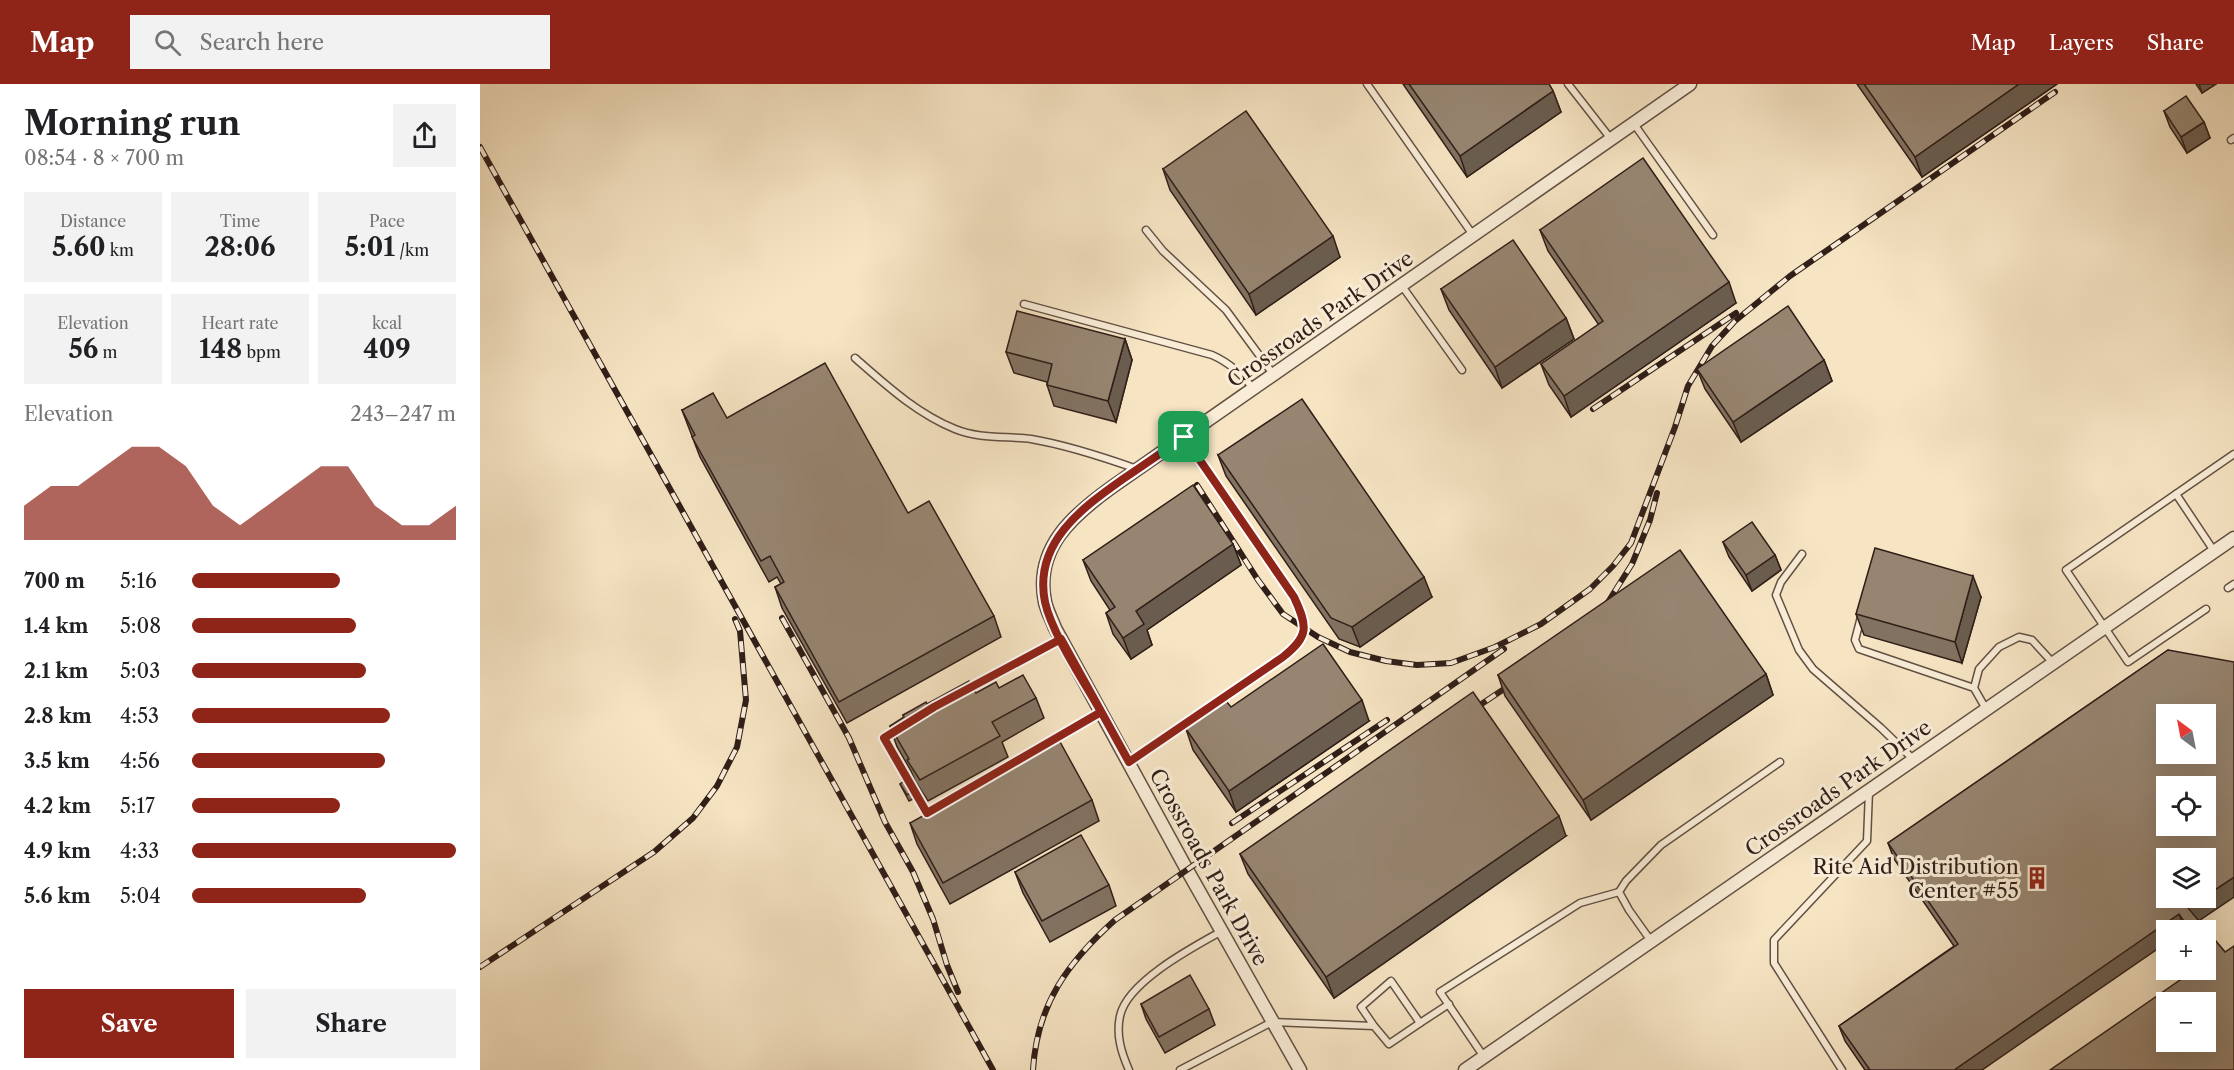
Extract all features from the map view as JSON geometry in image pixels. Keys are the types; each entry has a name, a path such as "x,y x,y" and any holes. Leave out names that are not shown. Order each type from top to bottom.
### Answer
{"street":[{"name":"Crossroads Park Drive","path":"1300,1070 1061,639 1045,602 1043,577 1048,554 1059,535 1080,510 1690,84"},
{"name":"Crossroads Park Drive","path":"1465,1070 2234,538"}],"lane":[{"path":"1367,84 1473,236"},
{"path":"1578,84 1569,86 1611,139"},
{"path":"1633,123 1713,235"},
{"path":"1146,230 1162,251 1227,310 1273,375"},
{"path":"1402,286 1462,370"},
{"path":"1024,304 1212,355 1231,366 1254,388"},
{"path":"855,358 927,416 957,430 997,438 1031,439 1085,452 1138,469"},
{"path":"1129,762 1283,657 1304,635 1302,615 1294,597 1184,437"},
{"path":"2206,609 2128,662 2066,570 2234,454"},
{"path":"2176,494 2215,552"},
{"path":"1802,554 1781,582 1776,595 1799,650 1813,669 1913,759"},
{"path":"1862,611 1855,640 1859,649 1974,688 1986,710"},
{"path":"1974,688 1979,669 1999,647 2019,638 2032,640 2053,663"},
{"path":"962,692 1061,639"},
{"path":"904,726 884,738 927,813 1101,712"},
{"path":"1484,1057 1440,992 1580,903 1619,892 1626,881 1661,845 1780,762"},
{"path":"1842,1070 1774,963 1774,940 1867,841 1869,790"},
{"path":"1619,892 1652,941"},
{"path":"1129,1070 1119,1041 1120,1014 1132,994 1175,958 1222,931"},
{"path":"1420,1023 1391,981 1361,1007 1389,1044 1449,1004"},
{"path":"1180,1070 1272,1022 1374,1026"}],"building":[{"path":"1409,84 1549,84 1553,91 1460,156"},
{"path":"1864,84 2019,84 1915,157"},
{"path":"2186,96 2204,122 2181,137 2164,111"},
{"path":"1246,111 1333,236 1249,294 1163,169"},
{"path":"1643,158 1729,282 1564,396 1541,364 1603,321 1540,230"},
{"path":"1513,240 1566,318 1495,367 1441,289"},
{"path":"1788,306 1824,360 1733,422 1697,369"},
{"path":"1017,311 1125,339 1108,401 1047,385 1052,364 1006,352"},
{"path":"825,363 908,513 929,501 994,616 839,702 775,587 784,582 770,556 761,561 692,437 695,435 682,410 713,393 727,418"},
{"path":"1302,399 1424,577 1352,627 1331,618 1218,455"},
{"path":"1193,485 1233,544 1136,611 1144,624 1123,638 1106,613 1115,607 1083,560"},
{"path":"1752,522 1775,555 1746,575 1723,542"},
{"path":"1875,548 1973,576 1955,642 1856,614"},
{"path":"1680,550 1766,674 1583,800 1498,675"},
{"path":"1323,644 1362,700 1229,791 1186,729 1226,701 1231,707"},
{"name":"Rite Aid Distribution Center #55","path":"2168,650 2234,662 2234,877 2216,889 2216,848 2156,848 2156,908 2188,908 2198,920 2183,920 2179,914 2170,920 2156,920 2156,930 1954,1070 1870,1070 1839,1026 1958,944 1888,843"},
{"path":"1023,675 1036,698 992,722 1000,736 920,780 890,726 904,717 903,715 969,681 976,693 996,682 999,688"},
{"path":"1473,692 1559,816 1326,977 1240,854"},
{"path":"1059,740 1092,800 943,883 910,823"},
{"path":"904,781 911,793 907,795 900,784"},
{"path":"1081,835 1109,885 1042,921 1015,872"},
{"name":"Rite Aid Distribution Center #55","path":"2216,941 2225,952 2234,946 2234,1070 2050,1070 2156,997 2156,1052 2216,1052 2216,992 2163,992 2180,980 2216,980"},
{"path":"1190,975 1209,1009 1159,1037 1141,1004"}],"railway":[{"path":"1197,485 1258,580 1283,614 1318,637 1350,652 1386,661 1417,665 1451,663 1495,647 1541,624 1590,589 1613,566 1631,543 1688,386 1712,346 1735,321 1790,276 2055,92"},
{"path":"480,147 993,1070"},
{"path":"1593,409 1736,313"},
{"path":"1603,610 1632,564 1650,520 1657,493"},
{"path":"782,618 849,738 885,822 913,872 933,919 958,992"},
{"path":"480,967 654,852 693,818 717,786 737,747 746,700 740,631 735,619"},
{"path":"1033,1070 1041,1025 1058,986 1083,952 1115,920 1504,649"},
{"path":"1468,713 1516,681"},
{"path":"1232,823 1387,720"}],"place":[{"name":"Rite Aid Distribution Center #55","path":"2037,878"}],"route":[{"path":"1184,437 1080,510 1059,535 1048,554 1043,577 1045,602 1055,628 1101,712 927,813 884,738 934,707 1061,639 1101,712 1129,762 1283,657 1304,635 1302,615 1294,597 1184,437"}]}
